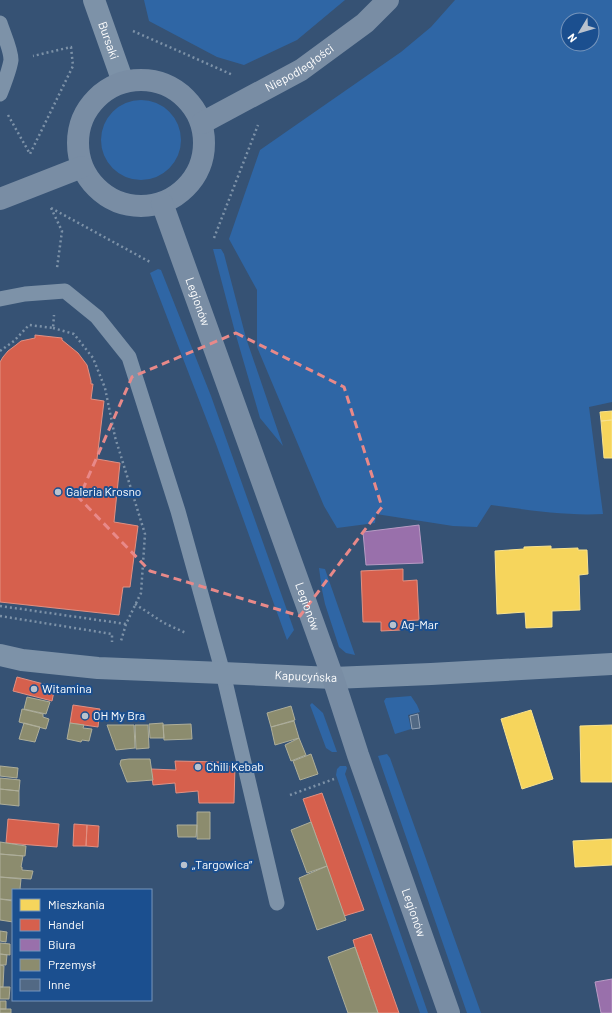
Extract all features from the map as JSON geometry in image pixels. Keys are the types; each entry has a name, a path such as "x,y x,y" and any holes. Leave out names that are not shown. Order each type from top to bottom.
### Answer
{"main road":[{"name":"Niepodległości","path":"202,123 302,70 365,23 388,0"},
{"path":"142,79 162,83 179,92 193,106 202,123 204,150 198,171 189,184 176,196 162,203 144,206 124,204 107,196 93,184 82,167 78,146 80,126 89,106 104,91 123,82 142,79"},
{"path":"0,199 82,167"},
{"name":"Legionów","path":"162,203 333,678 358,755 449,1013"}],"street":[{"name":"Bursaki","path":"94,0 123,82"},
{"name":"Kapucyńska","path":"0,655 22,660 98,668 333,678 612,664"}],"lane":[{"path":"0,23 9,51 10,60 4,86 0,94"},
{"path":"0,299 25,294 65,291 98,316 129,357 178,511 223,673 278,903"}],"path":[{"path":"131,30 233,75"},
{"path":"7,114 30,154 73,66 71,47 10,60"},
{"path":"214,238 258,124"},
{"path":"53,328 55,291 62,230 50,208 150,262"},
{"path":"0,351 14,341 28,325 53,328 74,334 92,358 105,388 115,437 145,534 141,593 125,625 0,606"},
{"path":"135,604 164,623 186,632 189,639"},
{"path":"290,795 334,779"}],"highlighted area":[{"path":"236,333 344,387 382,507 300,616 150,571 79,498 132,377"}],"shaded area":[{"path":"144,0 345,0 297,40 244,65 217,57 149,21"},
{"path":"455,0 612,0 612,402 589,407 603,514 533,511 491,505 477,527 453,526 376,514 375,523 337,528 324,506 257,347 257,290 229,239 260,150 401,52 431,27"},
{"path":"133,100 149,100 170,111 181,132 181,148 170,169 149,180 133,180 119,174 112,169 107,162 101,148 101,132 107,118 112,111 119,106"},
{"path":"213,249 221,249 224,254 246,338 283,446 260,418"},
{"path":"158,269 161,270 211,396 294,630 287,640 216,444 150,273"},
{"path":"319,568 325,569 355,655 346,653 339,647 325,604"},
{"path":"411,696 420,712 408,715 411,729 395,734 384,701 386,698"},
{"path":"312,703 323,713 337,752 332,752 326,748 310,705"},
{"path":"387,754 390,758 481,1013 467,1013 378,756"},
{"path":"340,766 346,766 347,768 345,774 428,1013 420,1013 336,775 337,769"}],"building: Mieszkania":[{"path":"612,411 612,420 601,421 600,412"},
{"path":"612,420 612,458 604,458 601,421"},
{"path":"551,546 551,549 578,548 578,550 587,550 588,574 579,575 580,610 552,611 552,627 526,628 525,612 497,614 495,551 524,549 524,547"},
{"path":"531,710 553,779 522,789 501,719"},
{"path":"612,725 612,782 581,782 580,726"},
{"path":"612,839 612,865 575,867 573,841"}],"building: Handel":[{"name":"Galeria Krosno","path":"35,335 62,338 62,340 78,353 87,365 91,384 93,384 91,399 104,401 97,459 120,463 114,522 138,526 130,587 123,587 119,615 0,602 0,362 8,351 21,341 35,338"},
{"path":"403,569 403,581 417,580 419,620 401,621 401,630 381,631 381,622 363,622 361,571"},
{"name":"Witamina","path":"17,677 55,687 52,701 13,691"},
{"name":"OH My Bra","path":"73,705 100,709 98,727 70,723"},
{"path":"175,761 219,762 220,767 235,766 234,803 199,803 198,791 176,793 175,783 153,785 151,769 176,770"},
{"path":"322,793 364,910 344,916 303,799"},
{"path":"8,819 59,824 57,847 6,843"},
{"path":"74,824 87,825 86,846 73,846"},
{"path":"87,825 99,826 98,847 86,846"},
{"path":"371,934 399,1013 378,1013 353,940"}],"building: Biura":[{"path":"419,525 423,563 366,565 363,532"},
{"path":"612,979 612,1013 601,1013 595,982"}],"building: Przemysł":[{"path":"27,697 50,702 46,714 24,709"},
{"path":"291,706 295,720 271,727 267,713"},
{"path":"22,709 43,714 43,717 49,719 46,729 19,722"},
{"path":"294,721 299,738 275,745 271,727"},
{"path":"24,723 40,727 35,742 19,739"},
{"path":"70,723 84,725 83,728 92,729 89,741 82,740 81,742 67,739"},
{"path":"163,723 164,738 150,738 149,724"},
{"path":"191,724 192,739 164,740 163,725"},
{"path":"107,725 134,725 135,748 116,750"},
{"path":"135,725 148,725 149,748 136,749"},
{"path":"299,738 306,755 291,761 285,745"},
{"path":"311,754 318,774 300,780 293,761"},
{"path":"150,759 153,780 127,782 120,764 121,760"},
{"path":"0,766 18,768 17,778 0,776"},
{"path":"0,778 20,780 19,791 0,789"},
{"path":"0,789 19,791 19,806 0,804"},
{"path":"197,812 210,812 210,839 197,839"},
{"path":"311,822 327,866 307,873 291,830"},
{"path":"177,825 197,825 196,837 178,837"},
{"path":"0,842 26,846 25,856 0,854"},
{"path":"0,854 23,856 21,867 22,870 33,871 31,879 0,877"},
{"path":"327,866 346,920 317,930 299,878"},
{"path":"0,877 21,879 20,889 12,889 12,900 0,899"},
{"path":"0,899 12,901 12,922 0,920"},
{"path":"0,931 7,932 6,942 0,941"},
{"path":"0,943 10,944 10,955 0,954"},
{"path":"355,947 378,1013 348,1013 328,957"},
{"path":"0,954 7,955 6,965 0,965"},
{"path":"0,965 4,966 3,987 0,987"},
{"path":"0,987 10,987 9,999 0,999"},
{"path":"0,1001 6,1001 6,1009 0,1009"},
{"path":"0,1009 11,1009 11,1013 0,1013"}],"building: Inne":[{"path":"418,714 420,728 412,729 410,716"}],"place":[{"name":"Galeria Krosno","path":"58,492"},
{"name":"Ag-Mar","path":"393,625"},
{"name":"Witamina","path":"34,689"},
{"name":"OH My Bra","path":"85,716"},
{"name":"Chili Kebab","path":"198,767"},
{"name":"„Targowica”","path":"184,865"}]}
